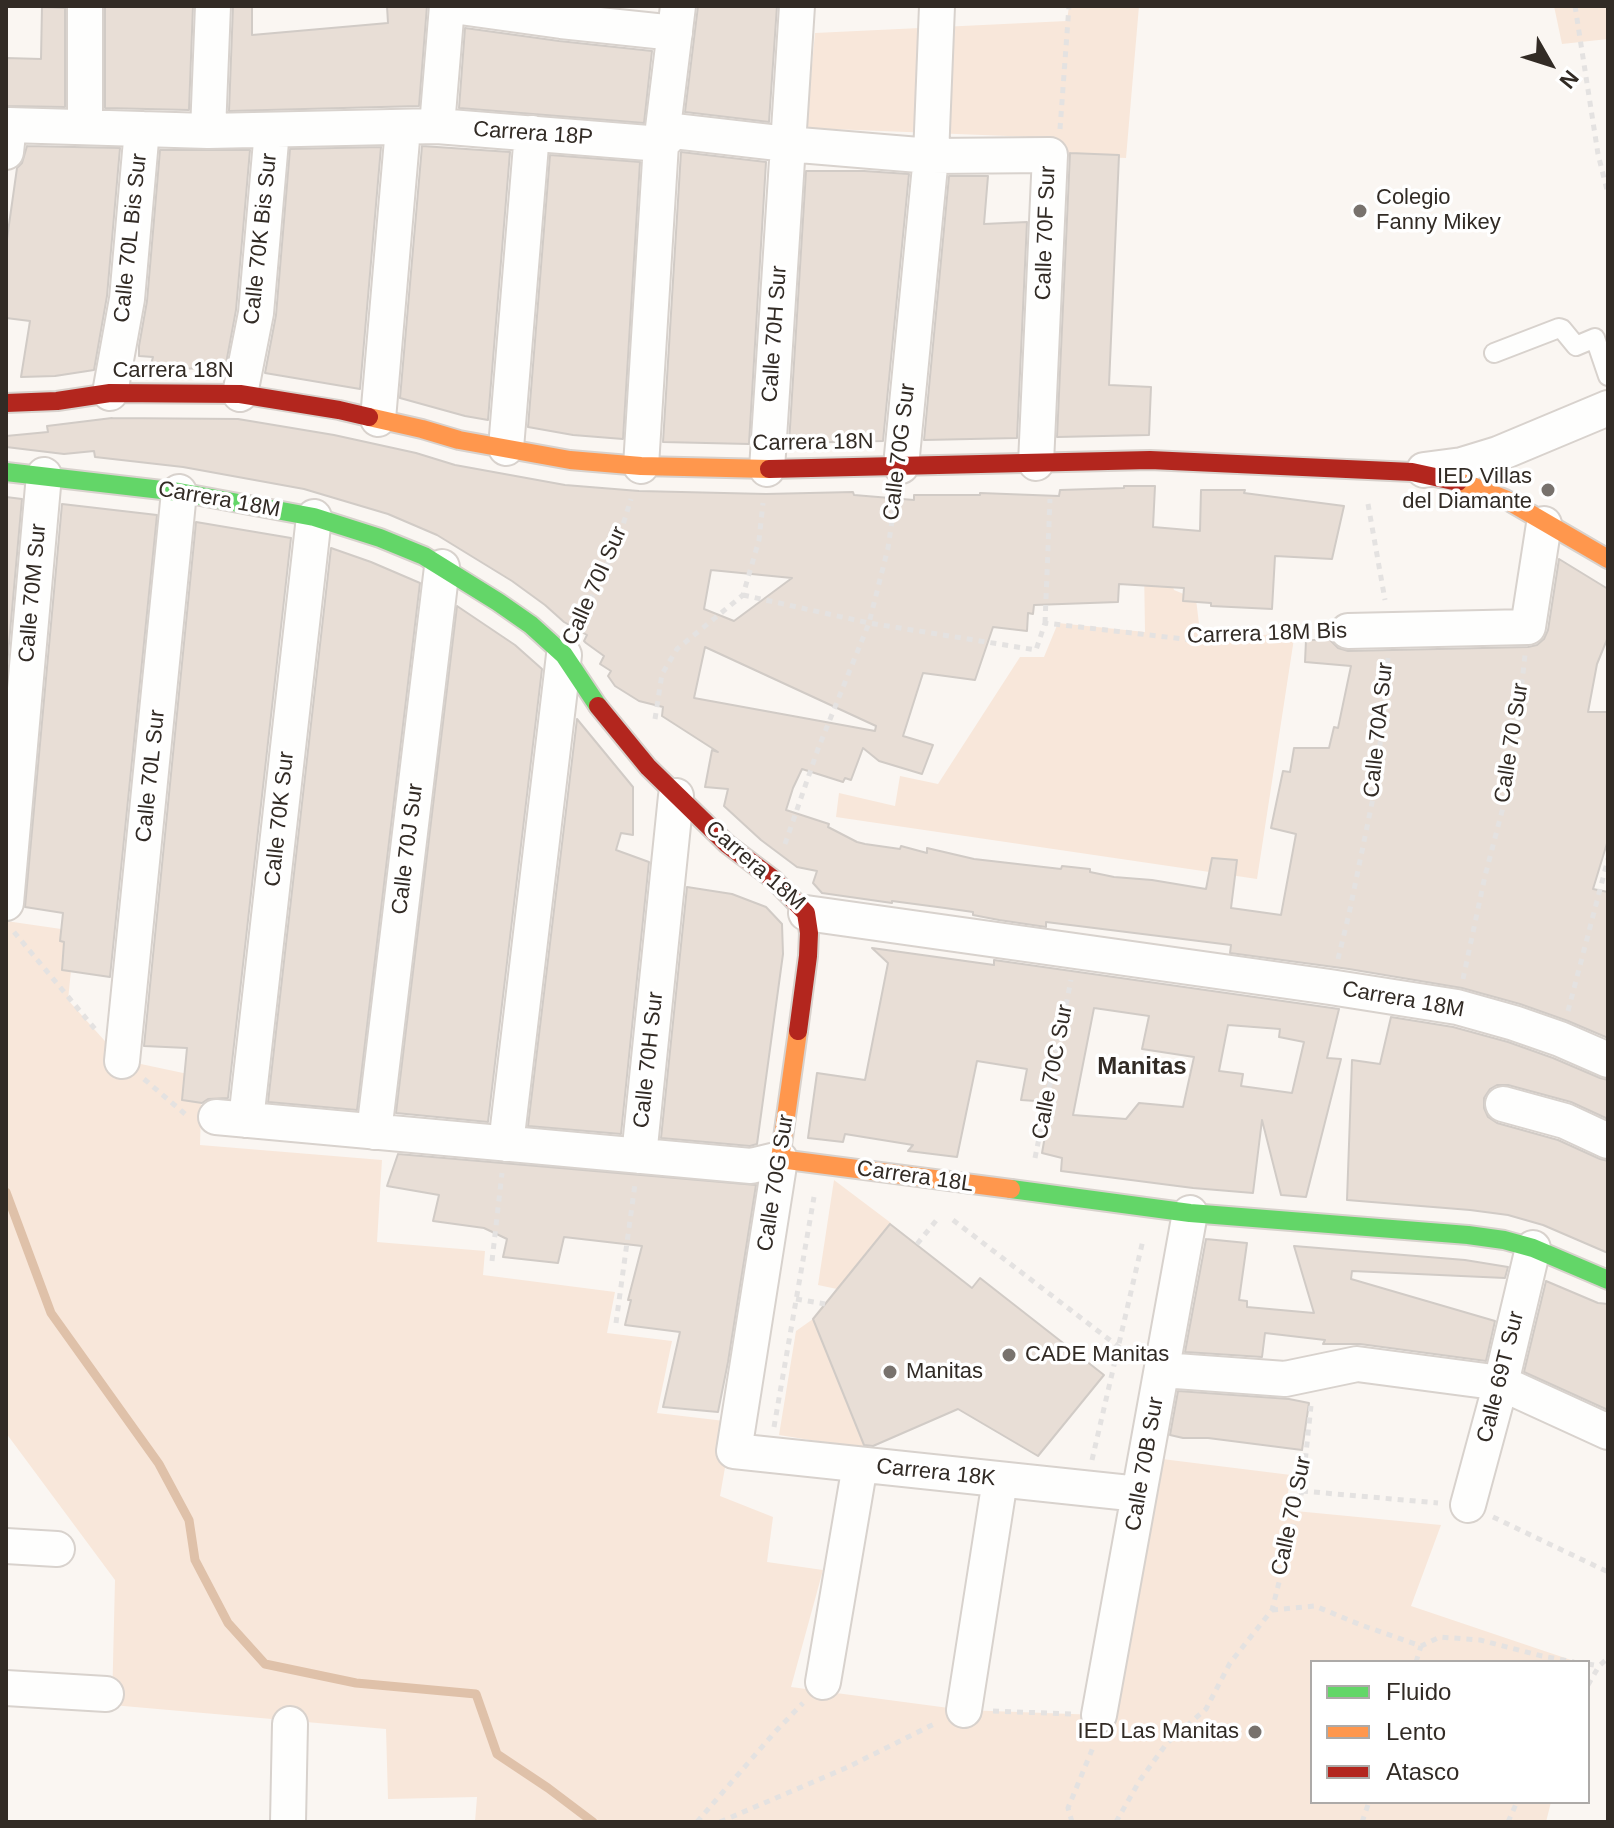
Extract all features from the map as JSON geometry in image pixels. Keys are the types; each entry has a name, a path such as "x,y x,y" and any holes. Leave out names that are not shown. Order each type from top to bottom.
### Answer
{"street":[{"path":"85,6 85,126"},
{"path":"208,131 213,6"},
{"path":"437,126 447,6"},
{"path":"453,6 677,20 661,144 641,466"},
{"name":"Calle 70H Sur","path":"767,469 797,6"},
{"name":"Calle 70G Sur","path":"901,466 931,156 937,6"},
{"name":"Carrera 18P","path":"8,138 85,126 208,131 437,126 661,144 674,131 931,156 1050,155"},
{"path":"378,419 403,128"},
{"name":"Calle 70L Bis Sur","path":"110,393 127,299 142,129"},
{"name":"Calle 70K Bis Sur","path":"240,394 256,313 272,130"},
{"path":"506,448 532,133"},
{"name":"Calle 70F Sur","path":"1044,463 1050,155"},
{"name":"Carrera 18N","path":"6,403 57,401 110,393 240,394 339,410 459,440 570,460 641,466 767,469 1150,460 1412,472 1470,485 1505,499 1608,559"},
{"path":"1412,472 1462,465 1498,454 1608,408"},
{"name":"Carrera 18M","path":"6,472 179,492 314,517 424,556 520,617 564,655 596,703 648,767 737,852 773,879 806,913 1457,1007 1560,1039 1608,1060"},
{"name":"Calle 70M Sur","path":"6,903 44,475"},
{"name":"Calle 70L Sur","path":"122,1061 179,492"},
{"name":"Calle 70K Sur","path":"231,1119 314,517"},
{"path":"1528,627 1544,524"},
{"name":"Calle 70J Sur","path":"374,1132 442,567"},
{"name":"Carrera 18M Bis","path":"1348,631 1528,627"},
{"name":"Calle 70I Sur","path":"506,1144 564,655"},
{"name":"Calle 70H Sur","path":"639,1156 676,796"},
{"name":"Calle 70G Sur","path":"734,1451 808,956 806,913"},
{"path":"1503,1104 1565,1121 1608,1141"},
{"name":"Carrera 18L","path":"231,1119 751,1166 780,1159 1190,1213 1468,1235 1533,1248 1608,1280"},
{"name":"Calle 70B Sur","path":"1099,1715 1190,1213"},
{"name":"Calle 69T Sur","path":"1468,1505 1533,1248"},
{"path":"1162,1370 1285,1379 1357,1364 1501,1383 1608,1432"},
{"name":"Carrera 18K","path":"734,1451 1139,1494"},
{"path":"823,1682 860,1465"},
{"path":"964,1710 1000,1480"},
{"path":"6,1546 57,1549"},
{"path":"6,1688 106,1694"},
{"path":"288,1822 290,1724"}],"lane":[{"path":"1494,353 1559,328 1576,346 1595,338 1608,376"}],"path":[{"name":"Calle 70F Sur","path":"1050,155 1059,138 1069,6"},
{"path":"1575,6 1598,154 1608,194"},
{"path":"743,595 869,623 1036,650 1045,623 1044,463"},
{"name":"Calle 70I Sur","path":"564,655 617,544 641,466"},
{"name":"Calle 70G Sur","path":"773,879 818,749 869,623 888,548 901,466"},
{"path":"648,767 662,674 677,649 743,595 759,540 767,469"},
{"name":"Calle 70A Sur","path":"1330,987 1373,798 1390,630 1362,471"},
{"name":"Carrera 18M Bis","path":"1045,623 1201,641 1295,632 1348,631"},
{"name":"Calle 70 Sur","path":"1457,1007 1485,876 1512,773 1528,627"},
{"path":"1560,1039 1608,859"},
{"name":"Calle 70C Sur","path":"1029,1192 1077,951"},
{"path":"492,1261 506,1144"},
{"name":"Calle 70H Sur","path":"616,1323 639,1156"},
{"path":"770,1455 820,1164"},
{"path":"1086,1489 1150,1208"},
{"path":"917,1244 943,1212 1128,1356 1162,1370"},
{"name":"Calle 70 Sur","path":"1272,1610 1302,1491 1315,1373"},
{"path":"1116,1822 1140,1780 1167,1743 1206,1709 1230,1663 1272,1610 1315,1606 1421,1646 1440,1637 1480,1640 1563,1660"},
{"path":"1417,1660 1421,1646"},
{"path":"1590,1682 1608,1658"},
{"path":"1590,1664 1599,1666"},
{"path":"697,1822 823,1682"},
{"path":"720,1822 848,1767 964,1710 1099,1715 1094,1749 1068,1808 1072,1822"}],"shaded area":[{"path":"1069,6 1139,6 1126,158 1050,155 1058,138 806,128 815,33 1067,21"},
{"path":"1554,6 1608,6 1608,39 1562,44"},
{"path":"1144,566 1168,570 1174,590 1196,599 1201,641 1295,632 1257,879 836,817 839,793 895,806 900,776 938,784 1020,657 1044,657 1058,623 1145,632"},
{"path":"6,921 75,931 68,1000 122,1060 202,1077 200,1145 382,1160 377,1242 485,1251 483,1275 615,1292 607,1333 672,1341 657,1413 733,1422 720,1496 773,1517 767,1562 823,1570 791,1687 964,1710 1099,1715 1146,1457 1291,1475 1285,1510 1441,1525 1411,1606 1571,1660 1310,1660 1310,1804 1550,1804 1546,1822 475,1822 477,1797 388,1799 386,1729 112,1705 115,1580 6,1433"},
{"path":"834,1180 891,1223 837,1289 818,1285"},
{"path":"813,1319 866,1449 779,1435 796,1331"}],"building":[{"path":"105,6 193,6 189,110 105,108"},
{"path":"233,6 252,6 252,35 388,23 387,6 427,6 419,106 229,111"},
{"path":"698,6 777,6 769,122 685,112"},
{"path":"42,7 65,8 65,107 6,106 6,58 41,59"},
{"path":"465,28 652,51 644,123 459,108"},
{"path":"27,146 120,148 107,296 94,370 21,377 30,321 6,318 6,246 17,168 22,163"},
{"path":"422,146 510,152 488,420 400,398"},
{"path":"381,147 360,389 265,373 276,315 290,149"},
{"path":"160,150 250,150 236,310 225,369 150,368 153,357 139,356"},
{"path":"681,152 766,162 749,444 663,442"},
{"path":"1070,153 1119,155 1109,385 1151,387 1149,435 1057,437"},
{"path":"550,155 640,162 623,439 528,427"},
{"path":"806,171 909,174 883,441 789,443"},
{"path":"949,176 988,176 984,224 1027,222 1017,438 924,440"},
{"path":"112,418 238,419 334,435 455,465 565,485 639,491 766,494 853,492 854,495 914,500 914,495 980,493 1059,496 1060,490 1155,486 1153,527 1200,531 1201,490 1245,490 1244,493 1344,506 1332,559 1275,556 1272,609 1211,606 1211,603 1183,601 1184,588 1119,584 1118,602 1034,605 1033,614 1028,613 1027,631 993,627 975,680 923,673 903,736 933,745 922,774 879,761 863,748 851,780 845,778 843,782 802,769 786,810 829,824 828,827 865,844 900,849 901,846 927,853 927,848 974,859 1061,869 1062,866 1090,869 1090,872 1114,877 1206,889 1212,858 1237,860 1231,908 1281,915 1296,834 1271,828 1283,771 1290,772 1294,748 1329,748 1334,727 1338,728 1351,666 1305,662 1306,640 1330,640 1338,648 1348,651 1537,645 1548,630 1559,559 1608,589 1608,637 1597,664 1588,712 1608,712 1608,840 1593,889 1608,892 1608,1038 1520,1004 1462,988 1230,953 1231,945 1046,922 1046,927 973,915 973,912 822,893 813,883 817,871 797,867 724,806 728,789 705,787 712,750 718,752 662,716 663,707 639,701 615,686 608,676 611,671 600,664 604,656 584,641 587,635 564,622 512,581 437,535 388,514 304,489 183,467 95,457 94,451 64,454 6,447 6,436 48,432 47,426","holes":["711,570 792,578 734,621 704,609","705,647 876,726 875,731 694,698"]},
{"path":"6,497 22,499 6,677"},
{"path":"62,504 157,515 110,977 62,970 64,942 60,941 63,913 25,907"},
{"path":"196,522 291,538 228,1098 208,1099 202,1103 182,1100 187,1048 144,1046"},
{"path":"331,548 420,583 357,1110 268,1102"},
{"path":"457,606 515,645 542,669 488,1122 396,1113"},
{"path":"577,719 633,787 633,835 621,833 616,850 649,862 621,1134 528,1126"},
{"path":"687,887 732,894 766,907 782,924 783,954 757,1144 750,1146 661,1138"},
{"path":"872,948 994,965 994,960 1339,1009 1327,1058 1341,1059 1306,1197 1281,1195 1262,1120 1253,1193 1061,1171 1062,1158 1042,1153 1051,1102 1021,1100 1027,1069 977,1061 957,1157 908,1151 913,1145 845,1134 843,1142 808,1138 817,1073 865,1080 888,963","holes":["1094,1008 1149,1016 1142,1049 1194,1057 1183,1107 1139,1103 1126,1119 1073,1115","1228,1025 1280,1029 1279,1037 1304,1042 1292,1093 1241,1086 1243,1074 1219,1071"]},
{"path":"1391,1017 1453,1027 1508,1042 1608,1080 1608,1119 1571,1102 1508,1085 1490,1089 1484,1098 1484,1108 1488,1117 1497,1123 1558,1140 1608,1161 1608,1253 1543,1225 1508,1215 1347,1200 1352,1060 1380,1064"},
{"path":"398,1154 756,1185 718,1412 663,1407 680,1332 625,1325 642,1246 564,1237 558,1263 503,1257 507,1239 484,1228 433,1221 439,1195 387,1186"},
{"path":"890,1224 972,1288 980,1278 1104,1375 1038,1456 958,1409 873,1446 864,1445 813,1319"},
{"path":"1206,1239 1247,1243 1239,1300 1247,1301 1247,1307 1314,1313 1294,1246 1465,1260 1508,1267 1505,1278 1352,1271 1351,1279 1495,1321 1486,1361 1360,1344 1323,1344 1325,1340 1265,1333 1262,1357 1185,1352"},
{"path":"1546,1281 1598,1303 1608,1304 1608,1410 1524,1372"},
{"path":"1178,1391 1309,1403 1302,1450 1170,1435"}],"waterway":[{"path":"6,1192 51,1313 159,1464 189,1520 195,1560 228,1623 265,1664 356,1683 476,1694 497,1754 593,1822"}],"traffic: fast":[{"path":"6,472 179,492 314,517 380,538 424,556 531,625 564,655 598,706"},
{"path":"1011,1189 1190,1213 1504,1240 1533,1248 1608,1280"}],"traffic: slow":[{"path":"369,417 459,440 570,460 641,466 769,469"},
{"path":"1458,482 1505,499 1608,559"},
{"path":"798,1031 780,1159 1011,1189"}],"traffic: jam":[{"path":"6,403 57,401 110,393 240,394 369,417"},
{"path":"769,469 1150,460 1412,472 1458,482"},
{"path":"598,706 648,767 727,844 773,879 806,913 808,956 798,1031"}],"place":[{"name":"Colegio Fanny Mikey","path":"1360,211"},
{"name":"IED Villas del Diamante","path":"1548,490"},
{"name":"CADE Manitas","path":"1009,1355"},
{"name":"Manitas","path":"890,1372"},
{"name":"IED Las Manitas","path":"1255,1732"}],"district":[{"name":"Manitas","path":"1142,1067"}]}
